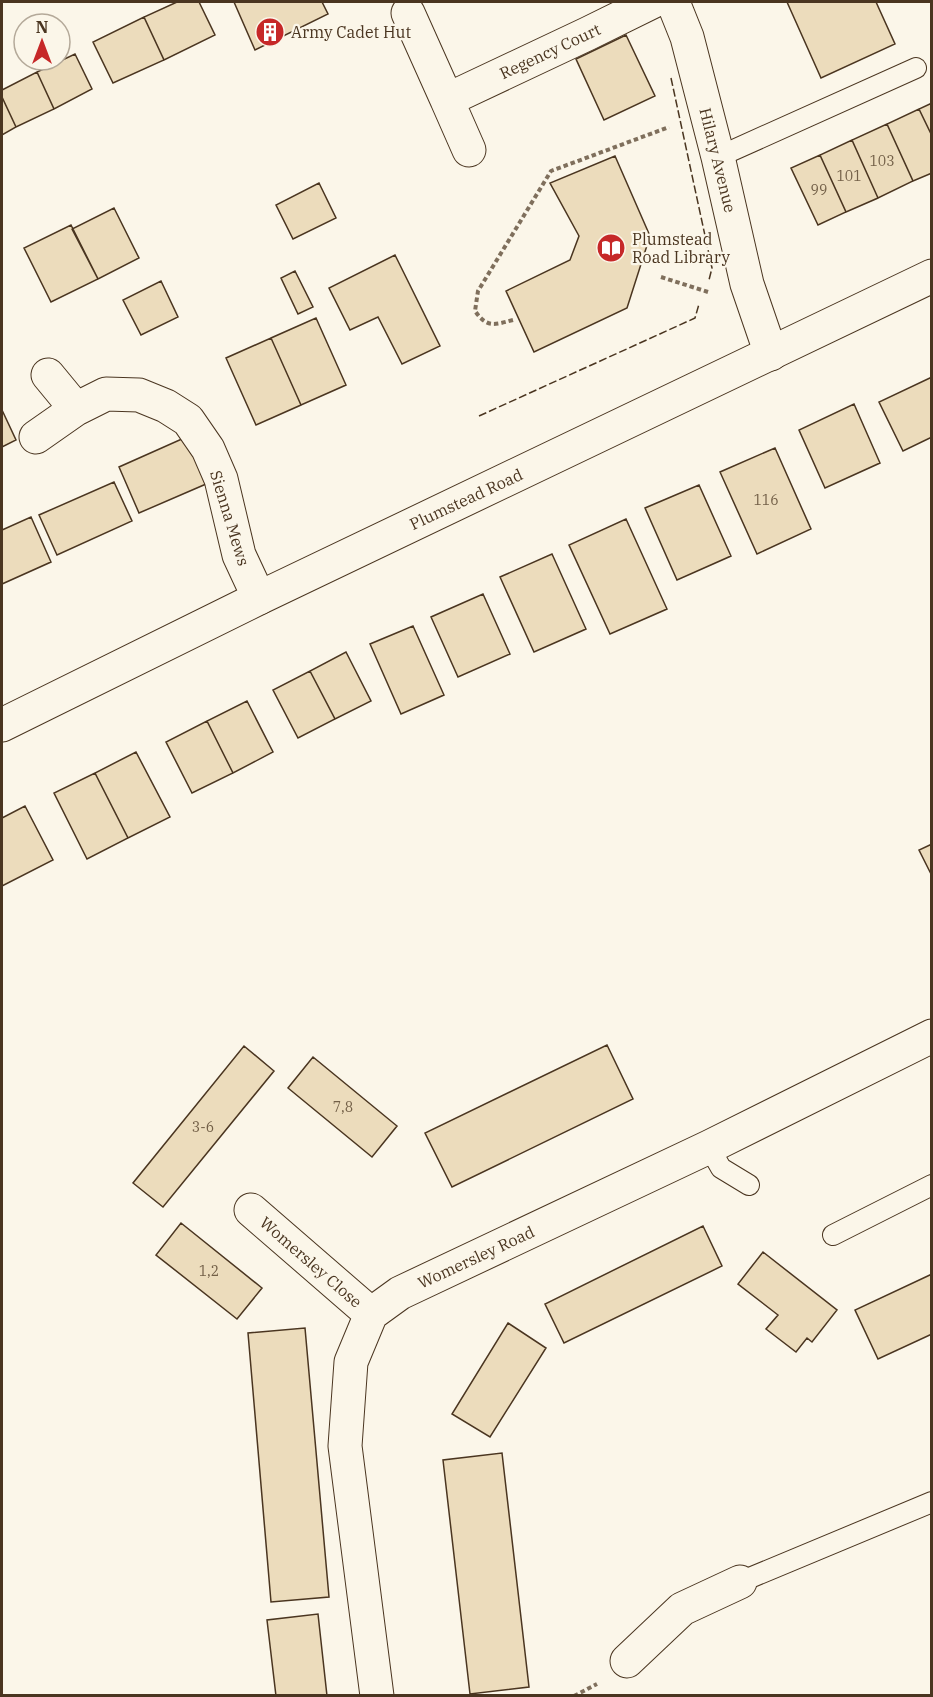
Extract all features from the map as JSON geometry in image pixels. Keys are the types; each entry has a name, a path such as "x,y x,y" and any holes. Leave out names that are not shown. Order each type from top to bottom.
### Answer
{"street":[{"name":"Regency Court","path":"447,100 652,2"},
{"name":"Hilary Avenue","path":"673,2 687,37 747,284 771,354"},
{"path":"408,13 469,150"},
{"name":"Plumstead Road","path":"2,724 259,598 932,276"},
{"path":"48,375 76,409"},
{"name":"Sienna Mews","path":"36,437 76,409 106,394 139,395 166,406 188,420 208,449 221,479 239,555 259,598"},
{"name":"Womersley Road","path":"371,1314 400,1293 709,1147 932,1036"},
{"name":"Womersley Close","path":"251,1210 371,1314"},
{"path":"371,1314 351,1362 345,1446 377,1695"},
{"path":"627,1661 682,1609 740,1582"}],"lane":[{"path":"718,157 916,68"},
{"path":"709,1147 721,1168 749,1185"},
{"path":"833,1235 932,1185"},
{"path":"740,1582 932,1502"}],"path":[{"path":"513,320 490,324 482,320 476,311 478,291 551,171 706,112"}],"building":[{"path":"177,2 199,2 215,35 164,60 144,17"},
{"name":"Army Cadet Hut","path":"234,2 322,2 328,14 255,50"},
{"path":"787,2 876,2 895,44 821,78"},
{"path":"144,17 164,60 113,83 93,42"},
{"path":"626,35 655,96 604,120 576,59"},
{"path":"75,54 92,89 54,109 37,72 72,72 72,55"},
{"path":"37,72 54,109 16,127 2,97 2,90"},
{"path":"2,97 16,127 2,135"},
{"path":"932,103 932,136 919,109"},
{"path":"919,109 932,136 932,173 913,181 887,124"},
{"path":"887,124 913,181 878,198 852,140"},
{"path":"852,140 878,198 846,212 820,155"},
{"path":"820,155 846,212 818,225 791,168"},
{"name":"Plumstead Road Library","path":"615,156 650,236 627,308 534,352 506,291 570,260 579,236 550,183"},
{"path":"319,183 336,218 293,239 276,205"},
{"path":"114,208 139,258 98,279 72,229"},
{"path":"71,225 98,279 51,302 24,248"},
{"path":"395,255 440,346 402,364 378,317 350,330 329,288"},
{"path":"295,271 313,307 298,314 281,278"},
{"path":"161,281 178,317 141,335 123,300"},
{"path":"316,318 346,385 301,405 271,338"},
{"path":"271,338 301,405 256,425 226,358"},
{"path":"932,377 932,437 903,451 879,402"},
{"path":"854,404 880,463 825,488 799,430"},
{"path":"2,410 16,440 2,447"},
{"path":"193,434 213,481 139,513 119,467"},
{"path":"775,448 811,529 757,554 720,472"},
{"path":"114,482 132,521 57,555 39,515"},
{"path":"699,485 731,556 677,580 645,508"},
{"path":"31,517 51,562 2,584 2,530"},
{"path":"626,519 667,609 610,634 569,545"},
{"path":"552,554 586,629 534,652 500,577"},
{"path":"483,594 510,654 458,677 431,617"},
{"path":"413,626 444,695 401,714 370,644"},
{"path":"346,652 371,701 335,719 310,671"},
{"path":"310,671 335,719 298,738 273,690"},
{"path":"247,701 273,752 233,773 207,721"},
{"path":"207,721 233,773 192,793 166,742"},
{"path":"136,752 170,817 128,838 95,773"},
{"path":"95,773 128,838 87,859 54,793"},
{"path":"25,806 53,860 2,886 2,818"},
{"path":"932,844 932,876 919,850"},
{"path":"607,1045 633,1099 452,1187 425,1133"},
{"path":"244,1046 274,1071 163,1207 133,1183"},
{"path":"313,1057 397,1126 372,1157 288,1088"},
{"path":"181,1223 262,1288 237,1319 156,1255"},
{"path":"703,1226 722,1266 564,1343 545,1304"},
{"path":"763,1252 837,1310 812,1342 807,1338 796,1352 766,1329 778,1315 738,1284"},
{"path":"932,1274 932,1334 878,1359 855,1310"},
{"path":"508,1323 546,1348 490,1437 452,1414"},
{"path":"305,1328 329,1597 271,1602 248,1333"},
{"path":"502,1453 529,1687 470,1694 443,1460"},
{"path":"318,1614 327,1696 276,1696 267,1620"}],"fence":[{"path":"671,78 712,268 709,280"},
{"path":"479,416 695,318 699,304"}],"place":[{"name":"Army Cadet Hut","path":"270,32"},
{"name":"Plumstead Road Library","path":"611,248"}]}
